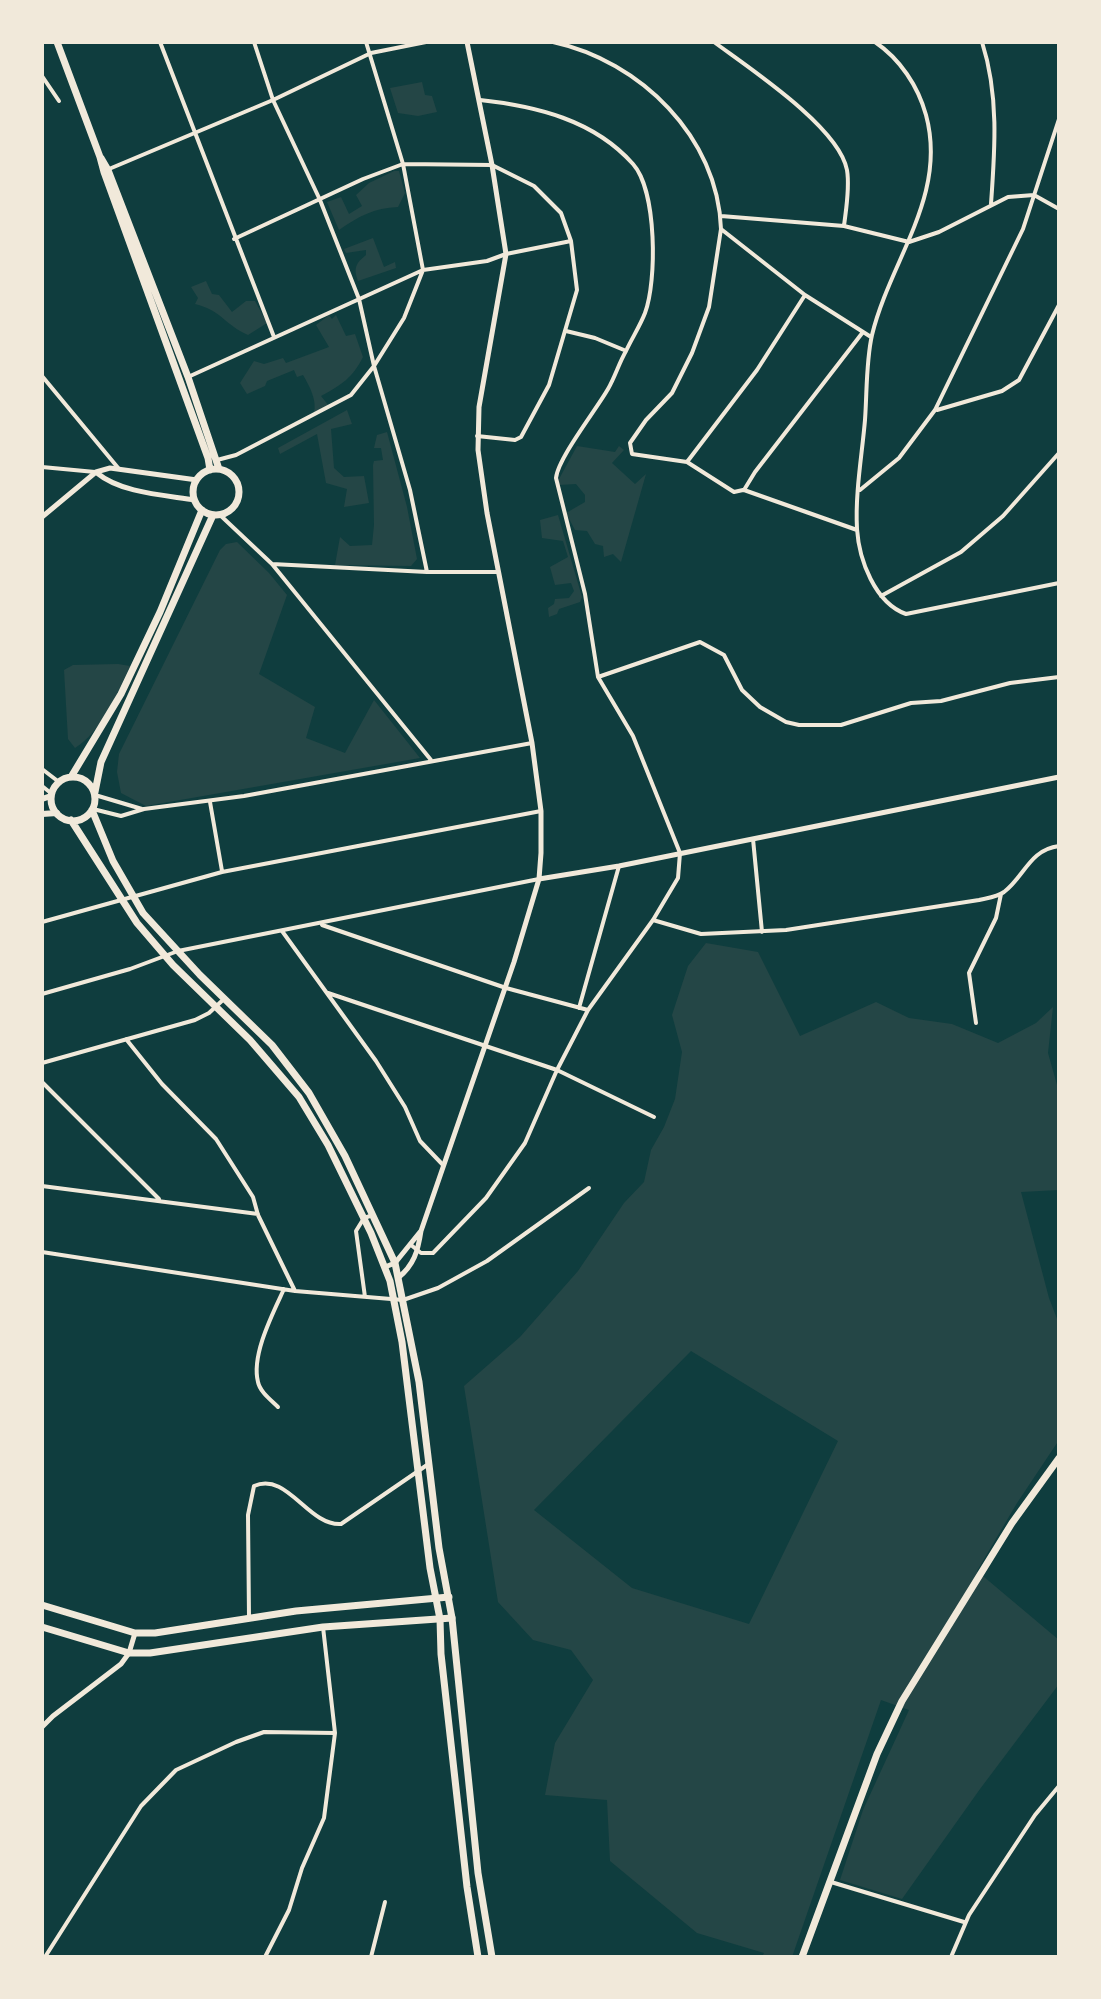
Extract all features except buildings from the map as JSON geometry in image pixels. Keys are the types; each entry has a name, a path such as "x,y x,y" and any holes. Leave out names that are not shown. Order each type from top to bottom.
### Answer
{"main road":[{"path":"57,42 215,460 215,470"},
{"path":"184,379 208,458 215,470 232,475 239,495 233,508 217,515 101,762 92,810 113,861 143,913 272,1045 309,1093 345,1156 395,1263 430,1568 440,1619 441,1654 467,1887 478,1957"},
{"path":"215,470 197,480 194,490 195,500 202,510 217,515"},
{"path":"42,799 52,795 59,782 71,777 121,694 160,612 202,510"},
{"path":"71,777 88,782 95,794"},
{"path":"52,795 57,813"},
{"path":"71,820 85,817 92,810"},
{"path":"42,814 57,813 71,820 120,899 164,955 250,1040 299,1097 328,1145 364,1218 399,1300 419,1382 439,1548 452,1618 478,1873 492,1957"},
{"path":"802,1957 877,1754 911,1685 1012,1523 1059,1458"},
{"path":"42,1605 135,1633 155,1633 249,1617 449,1597"},
{"path":"42,1627 129,1653 150,1653 323,1627 452,1618"}],"street":[{"path":"160,42 274,337"},
{"path":"254,42 273,100 320,200 359,299 374,366 403,459 427,572"},
{"path":"215,460 236,455 351,395 374,366 404,318 423,270 403,164 366,42"},
{"path":"106,171 273,100 371,53 426,42"},
{"path":"390,1281 399,1278 411,1266 418,1251 421,1231 506,988 539,879 541,811 532,743 501,572 487,513 477,436 479,407 506,254 467,42"},
{"path":"553,42 576,47 604,59 630,74 657,98 697,143 711,171 720,216 721,229 709,307 692,353 672,393 646,420 630,443 632,454 687,462 734,492 744,490 857,530"},
{"path":"714,42 813,120 839,152 847,170 844,226"},
{"path":"875,42 898,63 923,103 930,129 931,174 909,242 892,278 871,337 857,530 864,562 887,605 906,614 1059,583"},
{"path":"982,42 996,126 991,204"},
{"path":"42,76 59,101"},
{"path":"411,1245 418,1251 433,1253 486,1198 525,1143 588,1010 653,920 679,874 680,853 633,736 598,677 582,580 556,478 557,468 610,387 645,312 651,265 651,208 643,179 634,165 606,141 572,120 522,105 480,100"},
{"path":"860,490 899,458 935,410 1023,229 1059,119"},
{"path":"234,239 403,164 492,165 534,186 561,213 571,241 577,290 549,385 521,437 515,440 477,436"},
{"path":"720,216 844,226 909,242 939,232 1008,197 1034,195 1059,209"},
{"path":"721,229 805,295 871,337"},
{"path":"184,379 423,270 487,261 506,254 571,241"},
{"path":"687,462 757,370 805,295"},
{"path":"935,410 1002,391 1019,380 1059,305"},
{"path":"566,331 595,338 625,351"},
{"path":"744,490 863,332"},
{"path":"42,376 119,469"},
{"path":"881,596 961,552 1003,516 1059,453"},
{"path":"42,467 96,472 119,469 197,480"},
{"path":"96,472 108,482 123,487 195,500"},
{"path":"42,517 96,472"},
{"path":"217,515 272,564 431,760"},
{"path":"272,564 427,572 501,572"},
{"path":"598,677 700,642 724,655 742,690 760,707 786,722 827,726 853,722 911,703 941,701 1010,683 1059,677"},
{"path":"92,810 121,816 144,809 210,802 532,743"},
{"path":"42,769 59,782"},
{"path":"42,994 130,969 178,951 1059,777"},
{"path":"42,786 52,795"},
{"path":"95,794 144,809"},
{"path":"210,802 222,872"},
{"path":"42,922 222,872 541,811"},
{"path":"753,839 762,932"},
{"path":"976,1023 969,973 996,918 1001,894 1033,857 1041,851 1059,846"},
{"path":"579,1008 619,866"},
{"path":"653,920 701,934 762,932 951,905 1001,894"},
{"path":"320,925 506,988 588,1010"},
{"path":"282,931 398,1095 420,1141 445,1166"},
{"path":"328,993 557,1070 654,1117"},
{"path":"42,1063 195,1020 209,1013 225,998"},
{"path":"126,1039 162,1084 216,1139 253,1197 258,1215 295,1291"},
{"path":"42,1082 160,1200"},
{"path":"42,1186 258,1215"},
{"path":"42,1252 295,1291 399,1300 438,1288 479,1266 589,1188"},
{"path":"365,1297 356,1231 364,1218 373,1215"},
{"path":"385,1267 395,1263 421,1231"},
{"path":"278,1407 258,1383 258,1371 264,1336 284,1289"},
{"path":"249,1617 248,1515 254,1486 263,1483 272,1485 299,1501 316,1517 337,1525 429,1464"},
{"path":"265,1957 289,1910 302,1868 321,1831 335,1733 323,1627"},
{"path":"42,1727 121,1664 129,1653 135,1633"},
{"path":"45,1957 141,1806 176,1770 264,1732 335,1733"},
{"path":"951,1957 965,1922 1040,1808 1059,1786"},
{"path":"828,1881 965,1922"},
{"path":"371,1957 385,1902"}],"shaded area":[{"path":"422,82 425,95 432,96 437,112 418,116 398,113 390,88"},
{"path":"399,171 405,193 398,207 367,214 339,230 327,202 341,197 349,214 362,206 356,195 369,183"},
{"path":"373,238 384,267 395,262 396,268 358,281 356,266 366,255 366,250 346,253 344,249"},
{"path":"206,281 212,294 219,295 232,312 246,301 255,301 267,323 248,335 211,310 195,304 198,298 191,287"},
{"path":"329,315 332,319 336,315 346,336 355,334 363,357 346,380 321,396 329,406 314,413 315,403 310,389 303,375 297,377 294,370 267,381 265,386 247,394 240,383 254,361 264,364 283,358 286,363 329,347 316,325"},
{"path":"347,410 352,424 331,429 334,468 344,477 364,476 369,503 344,507 347,489 326,483 317,434 280,454 278,448"},
{"path":"387,432 417,559 411,566 335,565 340,537 350,546 372,545 373,465 374,461 383,460 381,448 374,448 377,435"},
{"path":"577,446 615,452 619,446 624,450 612,463 635,484 646,474 621,562 613,554 604,557 603,546 595,544 587,531 575,530 566,513 585,502 585,495 576,484 559,485 559,479"},
{"path":"558,515 582,597 580,602 559,609 557,614 549,617 548,608 555,599 569,598 574,591 571,583 555,585 550,567 568,557 563,541 542,538 540,520"},
{"path":"237,542 287,595 259,674 315,707 306,738 345,753 374,700 420,758 146,806 121,793 117,772 119,754 220,550 226,544"},
{"path":"73,665 130,666 114,700 93,732 75,748 68,739 64,670"},
{"path":"706,943 758,952 800,1036 876,1002 909,1018 952,1024 998,1043 1036,1023 1053,1007 1048,1053 1059,1092 1059,1190 1021,1192 1049,1298 1059,1324 1059,1440 977,1571 1059,1640 1059,1684 902,1899 840,1880 863,1810 909,1710 881,1700 792,1957 762,1957 764,1953 697,1933 610,1861 607,1800 545,1795 555,1743 593,1680 571,1650 533,1640 498,1602 464,1386 520,1337 578,1271 624,1203 644,1182 651,1150 675,1099 682,1052 672,1015 688,966","holes":["691,1351 838,1441 749,1624 632,1588 534,1510"]}]}
